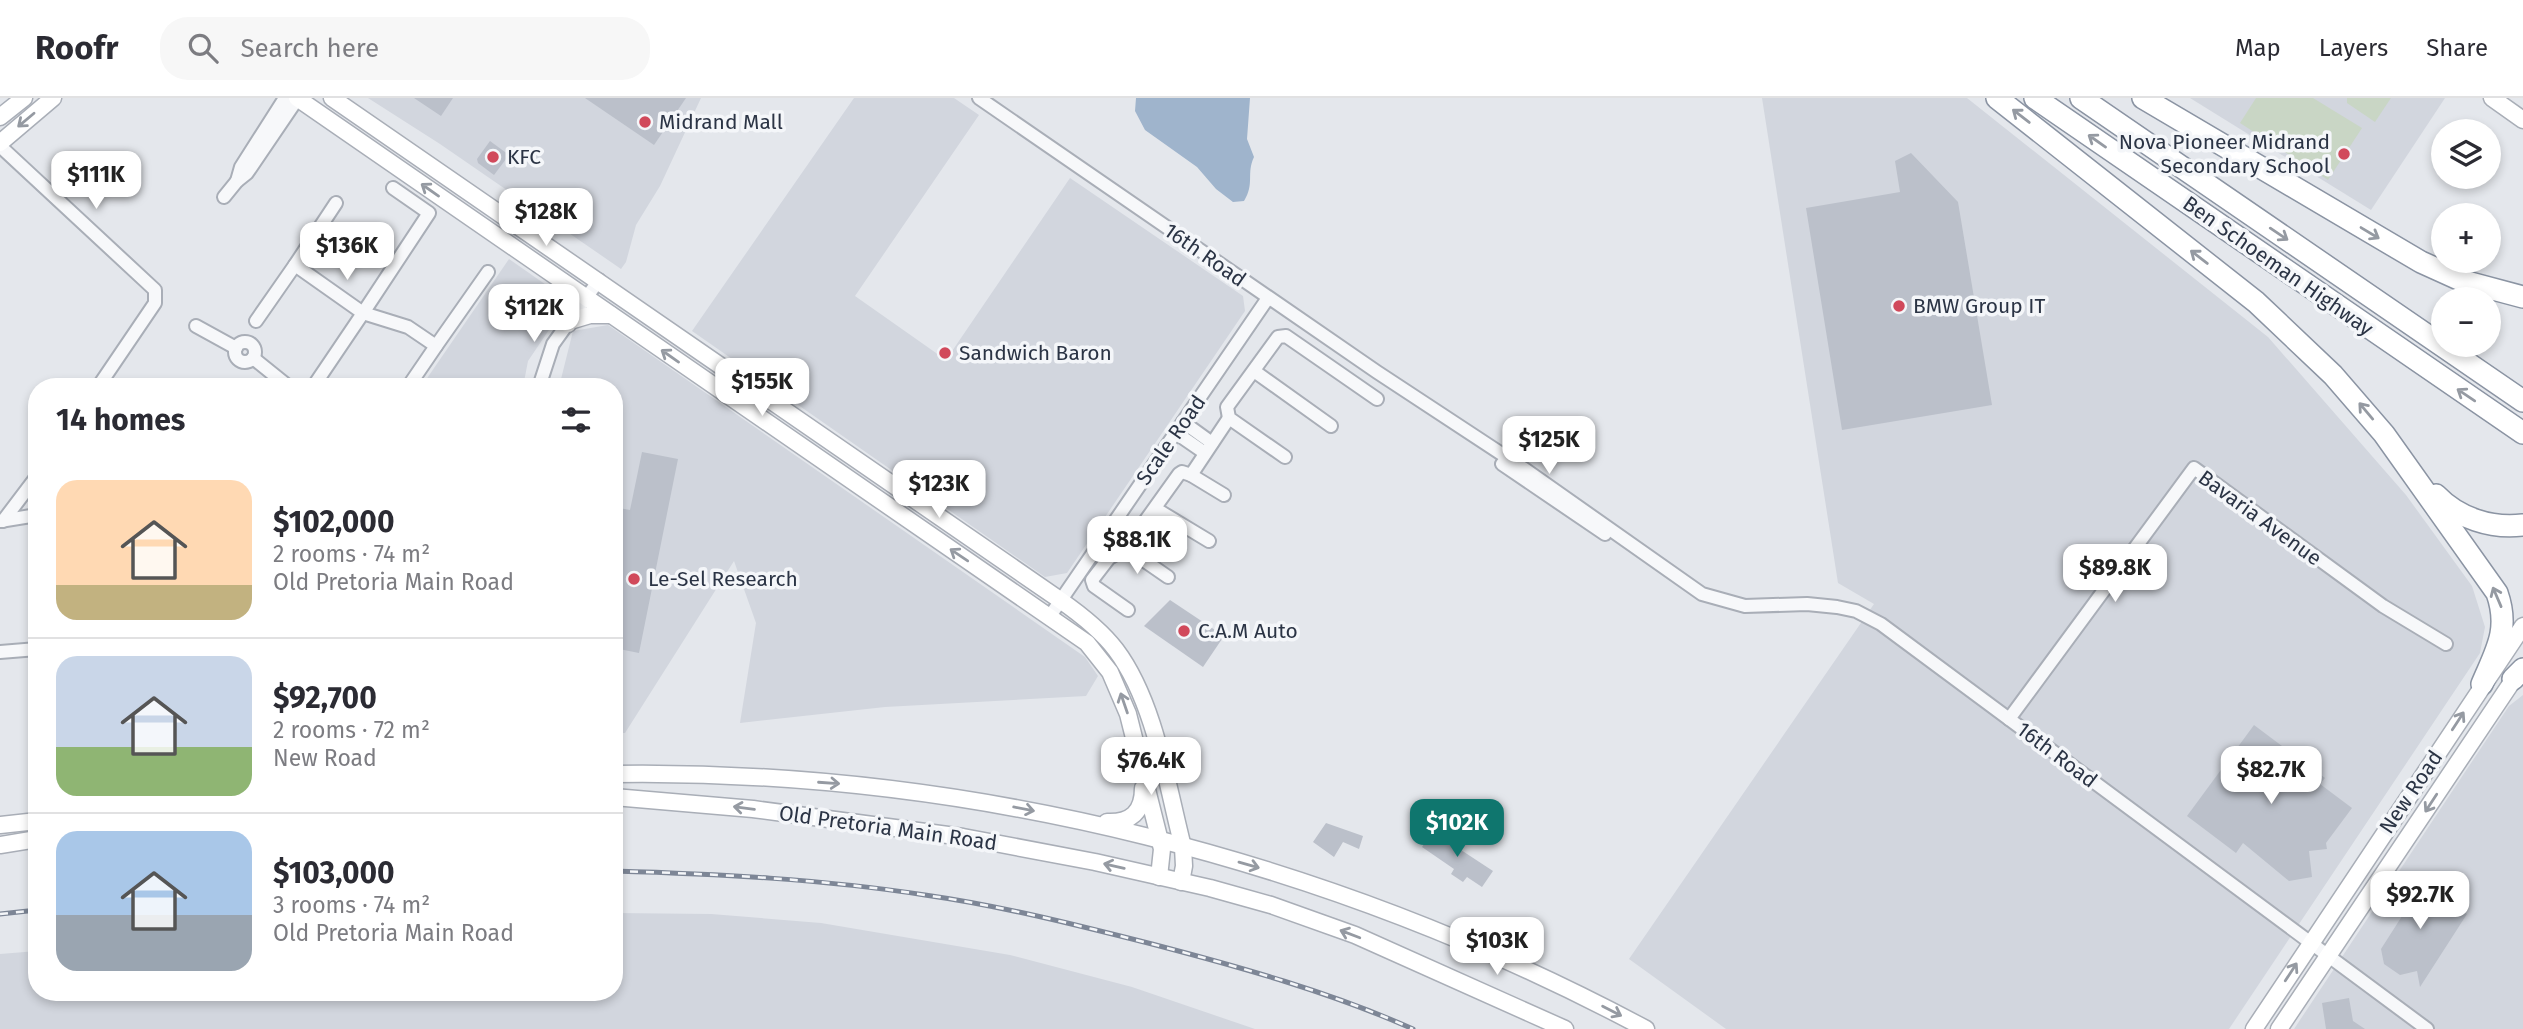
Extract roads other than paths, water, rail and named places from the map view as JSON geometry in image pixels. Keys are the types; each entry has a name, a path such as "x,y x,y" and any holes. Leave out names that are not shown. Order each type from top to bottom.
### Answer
{"highway":[{"path":"1997,98 2256,302 2333,375 2441,500 2456,511 2485,523 2523,525"},
{"name":"Ben Schoeman Highway","path":"2035,98 2523,433"},
{"name":"Ben Schoeman Highway","path":"2081,98 2523,401"},
{"path":"2143,98 2421,262 2463,281 2523,298"},
{"path":"2403,459 2497,593 2503,615 2502,634 2482,684"}],"main road":[{"path":"0,117 24,98"},
{"path":"0,144 53,98"},
{"path":"298,98 1087,643 1110,672 1124,702 1160,840 1162,853 1159,877"},
{"path":"332,98 1060,600 1111,643 1135,682 1155,738 1183,847 1181,882"},
{"path":"2493,98 2523,120"},
{"path":"563,282 569,323 590,315 611,315"},
{"name":"New Road","path":"2254,1029 2523,626"},
{"name":"New Road","path":"2279,1029 2520,671"},
{"path":"1074,818 1114,822 1134,816 1142,800 1142,768"},
{"name":"Old Pretoria Main Road","path":"623,774 728,776 882,787 1074,818 1304,882 1434,930 1541,977 1646,1029"},
{"name":"Old Pretoria Main Road","path":"623,798 739,807 918,830 1032,849 1181,882 1271,905 1355,936 1565,1029"},
{"path":"0,825 28,822"},
{"path":"3,845 28,841"}],"street":[{"path":"237,181 241,167 285,98"},
{"path":"224,197 247,173 298,98"},
{"name":"16th Road","path":"979,98 1432,409 1485,452 1591,525 1654,561 1702,594 1728,603 1761,607 1821,604 1856,611 1881,624 2427,1029"},
{"path":"0,144 148,281 156,298 104,378"},
{"path":"319,378 429,213 394,188"},
{"path":"256,321 336,203"},
{"path":"295,265 363,313 408,327 436,346"},
{"path":"414,378 488,272"},
{"path":"542,378 548,353 599,280"},
{"name":"Scale Road","path":"1050,616 1268,298"},
{"path":"196,326 236,348 242,343 250,344 255,351 253,358 278,378"},
{"path":"1191,475 1229,418 1227,407 1282,335 1377,399"},
{"path":"1254,371 1331,426"},
{"path":"1229,418 1285,457"},
{"path":"1179,427 1209,448"},
{"name":"Bavaria Avenue","path":"2009,719 2194,468 2372,598 2446,643"},
{"path":"1128,610 1091,583 1109,558 1126,548 1179,474 1182,472 1191,475 1224,495"},
{"path":"1,521 28,487"},
{"path":"1156,509 1209,541"},
{"path":"1,521 28,516"},
{"path":"1126,548 1168,577"},
{"path":"0,652 28,650"}],"water":[{"path":"1136,98 1250,98 1247,139 1254,157 1249,189 1244,201 1233,202 1216,189 1197,167 1145,130 1135,111"}],"railway":[{"path":"623,871 809,881 954,899 1039,916 1251,971 1350,1003 1413,1029"},
{"path":"0,914 28,911"}],"place":[{"name":"Midrand Mall","path":"645,122"},
{"name":"Nova Pioneer Midrand Secondary School","path":"2344,154"},
{"name":"KFC","path":"493,157"},
{"name":"BMW Group IT","path":"1899,306"},
{"name":"Sandwich Baron","path":"945,353"},
{"name":"Le-Sel Research","path":"634,579"},
{"name":"C.A.M Auto","path":"1184,631"}]}
